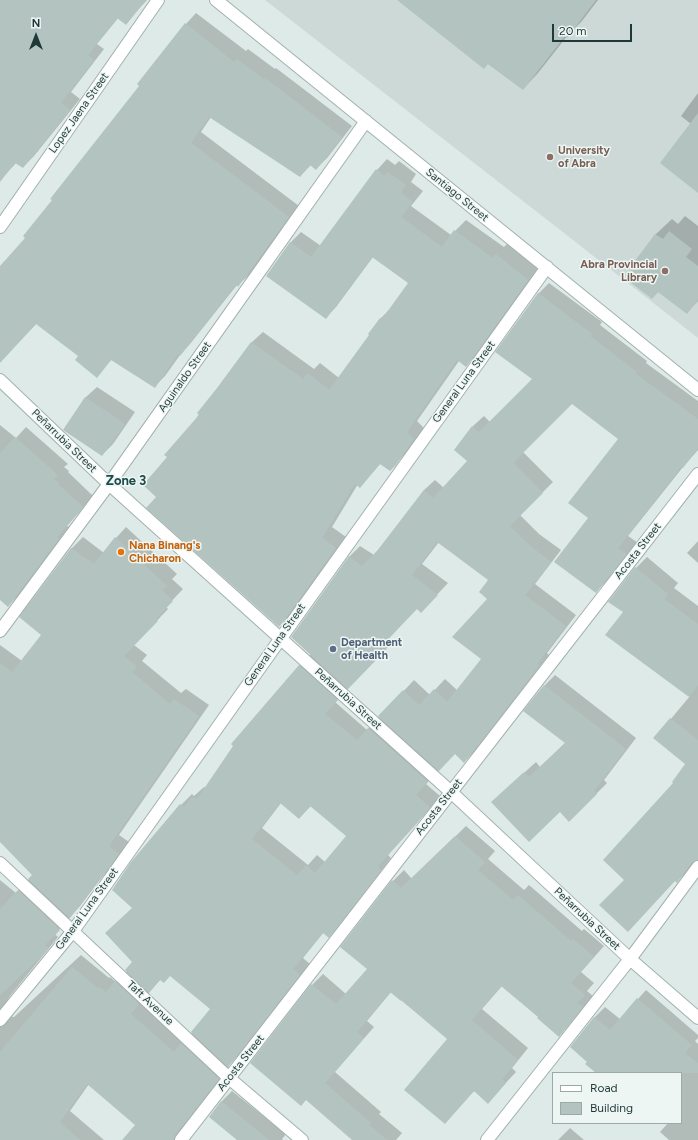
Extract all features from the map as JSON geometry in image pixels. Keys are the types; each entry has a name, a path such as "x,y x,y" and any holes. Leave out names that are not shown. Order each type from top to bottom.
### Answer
{"street":[{"name":"Lopez Jaena Street","path":"0,227 158,0"},
{"name":"Santiago Street","path":"216,0 698,390"},
{"name":"Aguinaldo Street","path":"0,631 109,484 366,121"},
{"name":"General Luna Street","path":"0,1020 73,931 280,638 546,267"},
{"name":"Peñarrubia Street","path":"0,380 109,484 451,792 630,959 698,1018"},
{"name":"Acosta Street","path":"181,1140 698,474"},
{"name":"Taft Avenue","path":"0,863 229,1078 302,1140"},
{"path":"487,1140 630,959 698,867"}],"shaded area":[{"name":"University of Abra","path":"265,0 698,0 698,338 573,240"}],"building":[{"path":"0,0 146,0 126,25 117,18 88,55 94,60 61,103 70,110 23,168 15,163 0,182"},
{"path":"397,0 596,0 567,38 565,36 523,90 488,64 484,69"},
{"path":"185,23 234,62 237,59 264,79 265,78 342,137 316,170 310,165 300,177 209,117 191,143 289,217 238,287 236,285 180,356 178,354 155,388 111,360 97,378 75,360 78,356 36,324 0,363 0,266 25,238 23,236 52,200 50,199 139,86 137,84"},
{"path":"698,113 698,193 660,163"},
{"path":"376,169 384,176 388,172 406,185 401,193 413,202 401,217 442,247 454,230 493,258 496,254 528,280 466,367 457,360 407,432 414,439 396,465 390,471 380,464 360,488 355,484 322,538 336,548 279,627 146,508 156,497 143,485 167,457 164,455 199,415 197,413 251,342 303,379 308,373 329,390 369,335 368,334 380,318 382,319 408,283 372,257 326,319 266,276 290,242 311,257"},
{"name":"Abra Provincial Library","path":"669,231 692,249 686,257 698,266 698,300 687,314 658,292 652,299 630,282 636,274 629,269 655,234 663,239"},
{"path":"538,293 592,334 590,336 637,372 636,374 698,419 698,448 683,468 681,467 618,548 627,554 596,593 554,562 588,518 568,503 618,439 572,404 513,463 543,493 510,526 528,544 551,562 525,595 566,626 537,664 539,666 464,763 455,754 439,771 378,716 403,690 419,705 434,689 447,702 481,659 452,637 487,599 479,592 488,580 437,542 412,575 438,595 421,613 417,609 376,652 380,656 348,689 291,637 349,556 362,566 380,548 424,490 433,498 467,461 454,450 472,426 479,432 532,379 495,352"},
{"path":"85,397 125,424 102,456 63,430"},
{"path":"15,437 58,475 54,479 83,507 57,537 59,539 8,607 0,600 0,453"},
{"path":"115,537 167,586 162,590 173,601 156,619 158,621 124,656 137,667 132,672 170,704 174,699 199,716 109,846 119,854 70,918 28,879 32,875 0,842 0,663 12,672 41,635 19,617 71,548 94,564"},
{"path":"635,567 668,594 664,599 698,624 698,685 689,697 605,635 623,612 608,602"},
{"path":"299,665 338,700 325,714 357,740 368,728 428,782 416,795 430,807 378,866 381,870 329,938 323,933 293,969 300,975 228,1067 191,1032 210,1009 170,976 164,983 160,980 149,993 125,970 132,962 105,933 132,908 112,890 131,862 180,804 184,807 192,797 197,799 233,746 231,744","holes":["280,803 299,819 310,806 346,836 315,873 306,865 297,875 252,839"]},
{"path":"544,685 626,749 594,791 597,794 569,822 560,812 529,842 491,802 524,772 529,777 565,743 523,711"},
{"path":"670,718 698,740 698,860 692,862 677,883 675,881 628,932 599,905 624,880 603,860 673,783 672,782 685,764 653,738"},
{"path":"455,836 485,862 478,870 513,900 518,895 571,941 573,939 594,957 571,983 585,995 577,1003 583,1007 559,1037 501,986 472,1020 518,1060 502,1079 506,1083 488,1104 474,1091 445,1124 404,1090 447,1039 390,992 357,1032 364,1038 325,1083 371,1123 369,1125 387,1140 352,1140 306,1100 301,1106 250,1063 311,984 336,1004 367,969 340,947 392,880 401,888"},
{"path":"18,890 60,930 45,945 49,948 46,952 0,995 0,909"},
{"path":"72,967 98,988 99,987 106,992 115,981 139,1004 131,1014 174,1052 181,1043 219,1079 175,1135 174,1140 122,1140 135,1125 87,1084 60,1122 80,1140 0,1140 0,1052"},
{"path":"637,998 692,1045 685,1053 698,1063 698,1073 595,1072 585,1064 587,1062 570,1047 594,1017 610,1030"},
{"path":"221,1101 269,1140 237,1140 209,1117"}],"place":[{"name":"University of Abra","path":"550,157"},
{"name":"Abra Provincial Library","path":"665,271"},
{"name":"Nana Binang's Chicharon","path":"121,552"},
{"name":"Department of Health","path":"333,649"}],"district":[{"name":"Zone 3","path":"126,481"}]}
